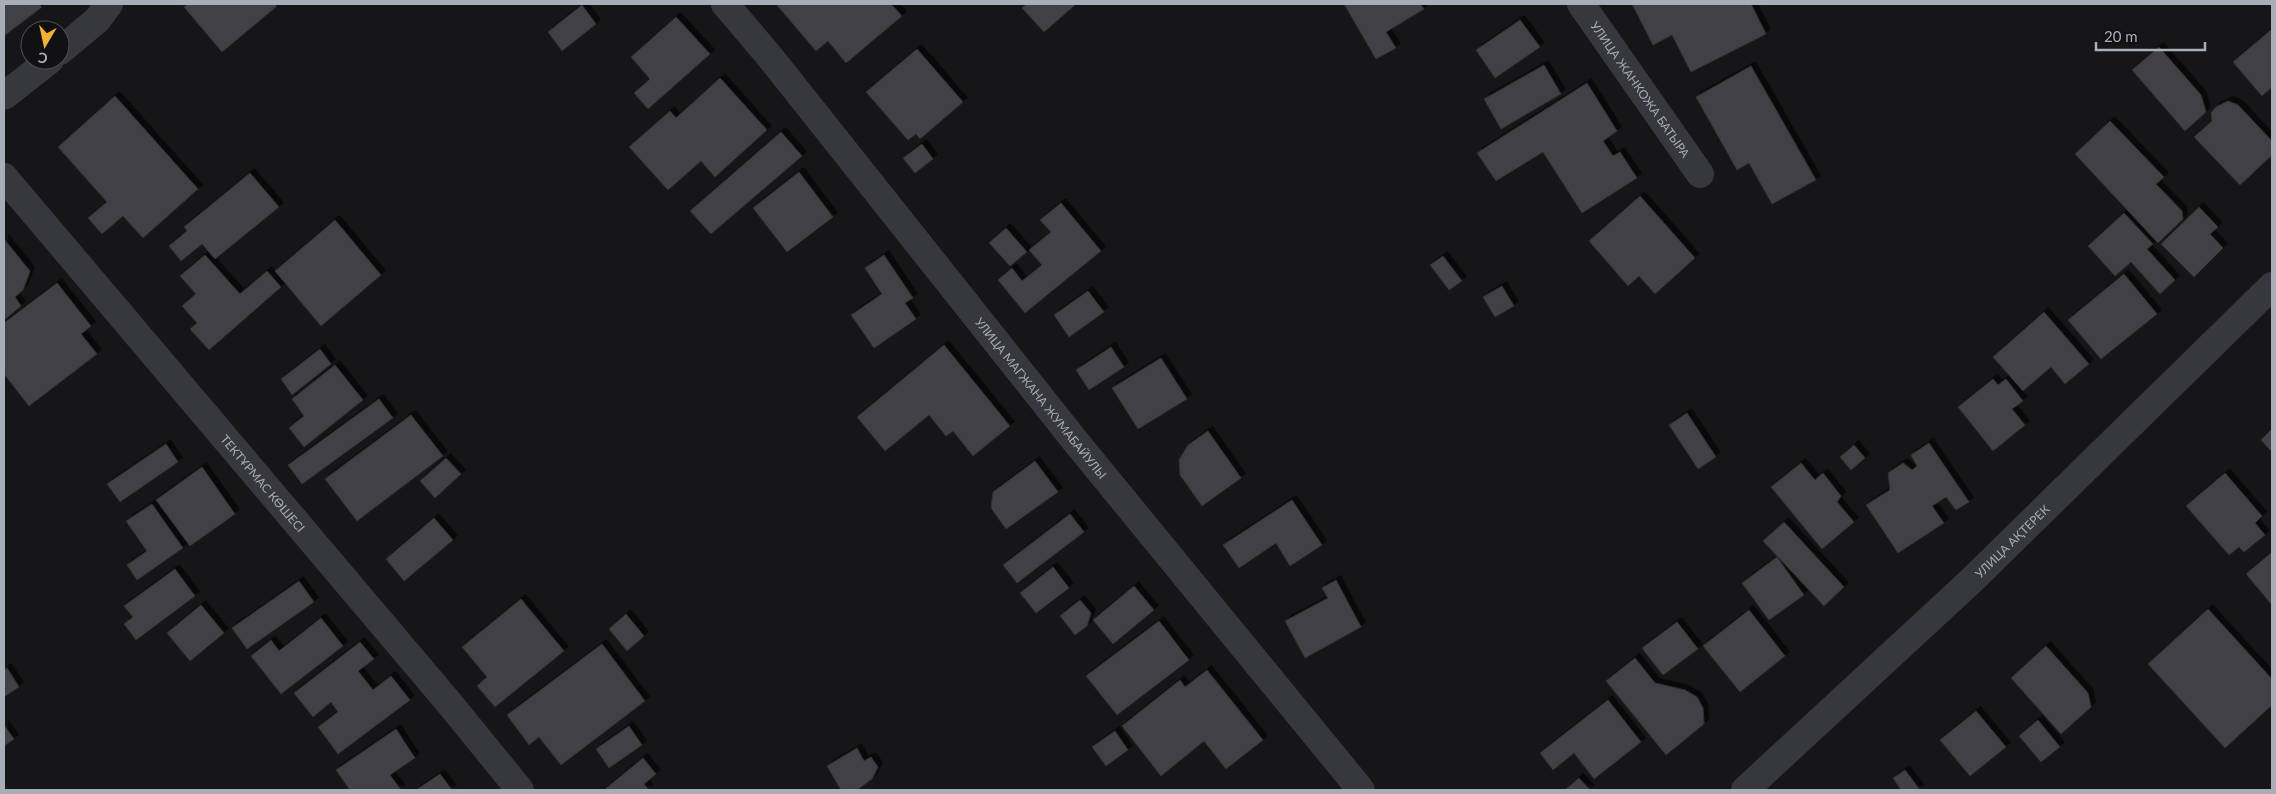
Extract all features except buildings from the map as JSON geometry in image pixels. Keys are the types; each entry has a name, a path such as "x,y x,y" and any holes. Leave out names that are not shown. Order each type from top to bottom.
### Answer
{"street":[{"path":"70,42 96,20 109,4"},
{"name":"УЛИЦА МАГЖАНА ЖУМАБАЙУЛЫ","path":"725,4 770,57 1076,442 1360,790"},
{"name":"УЛИЦА ЖАНКОЖА БАТЫРА","path":"1581,4 1700,174"},
{"path":"4,96 37,70"},
{"name":"ТЕКТҰРМАС КӨШЕСІ","path":"4,177 444,696 520,790"},
{"name":"УЛИЦА АҚТЕРЕК","path":"1746,790 1972,580 2272,286"}]}
